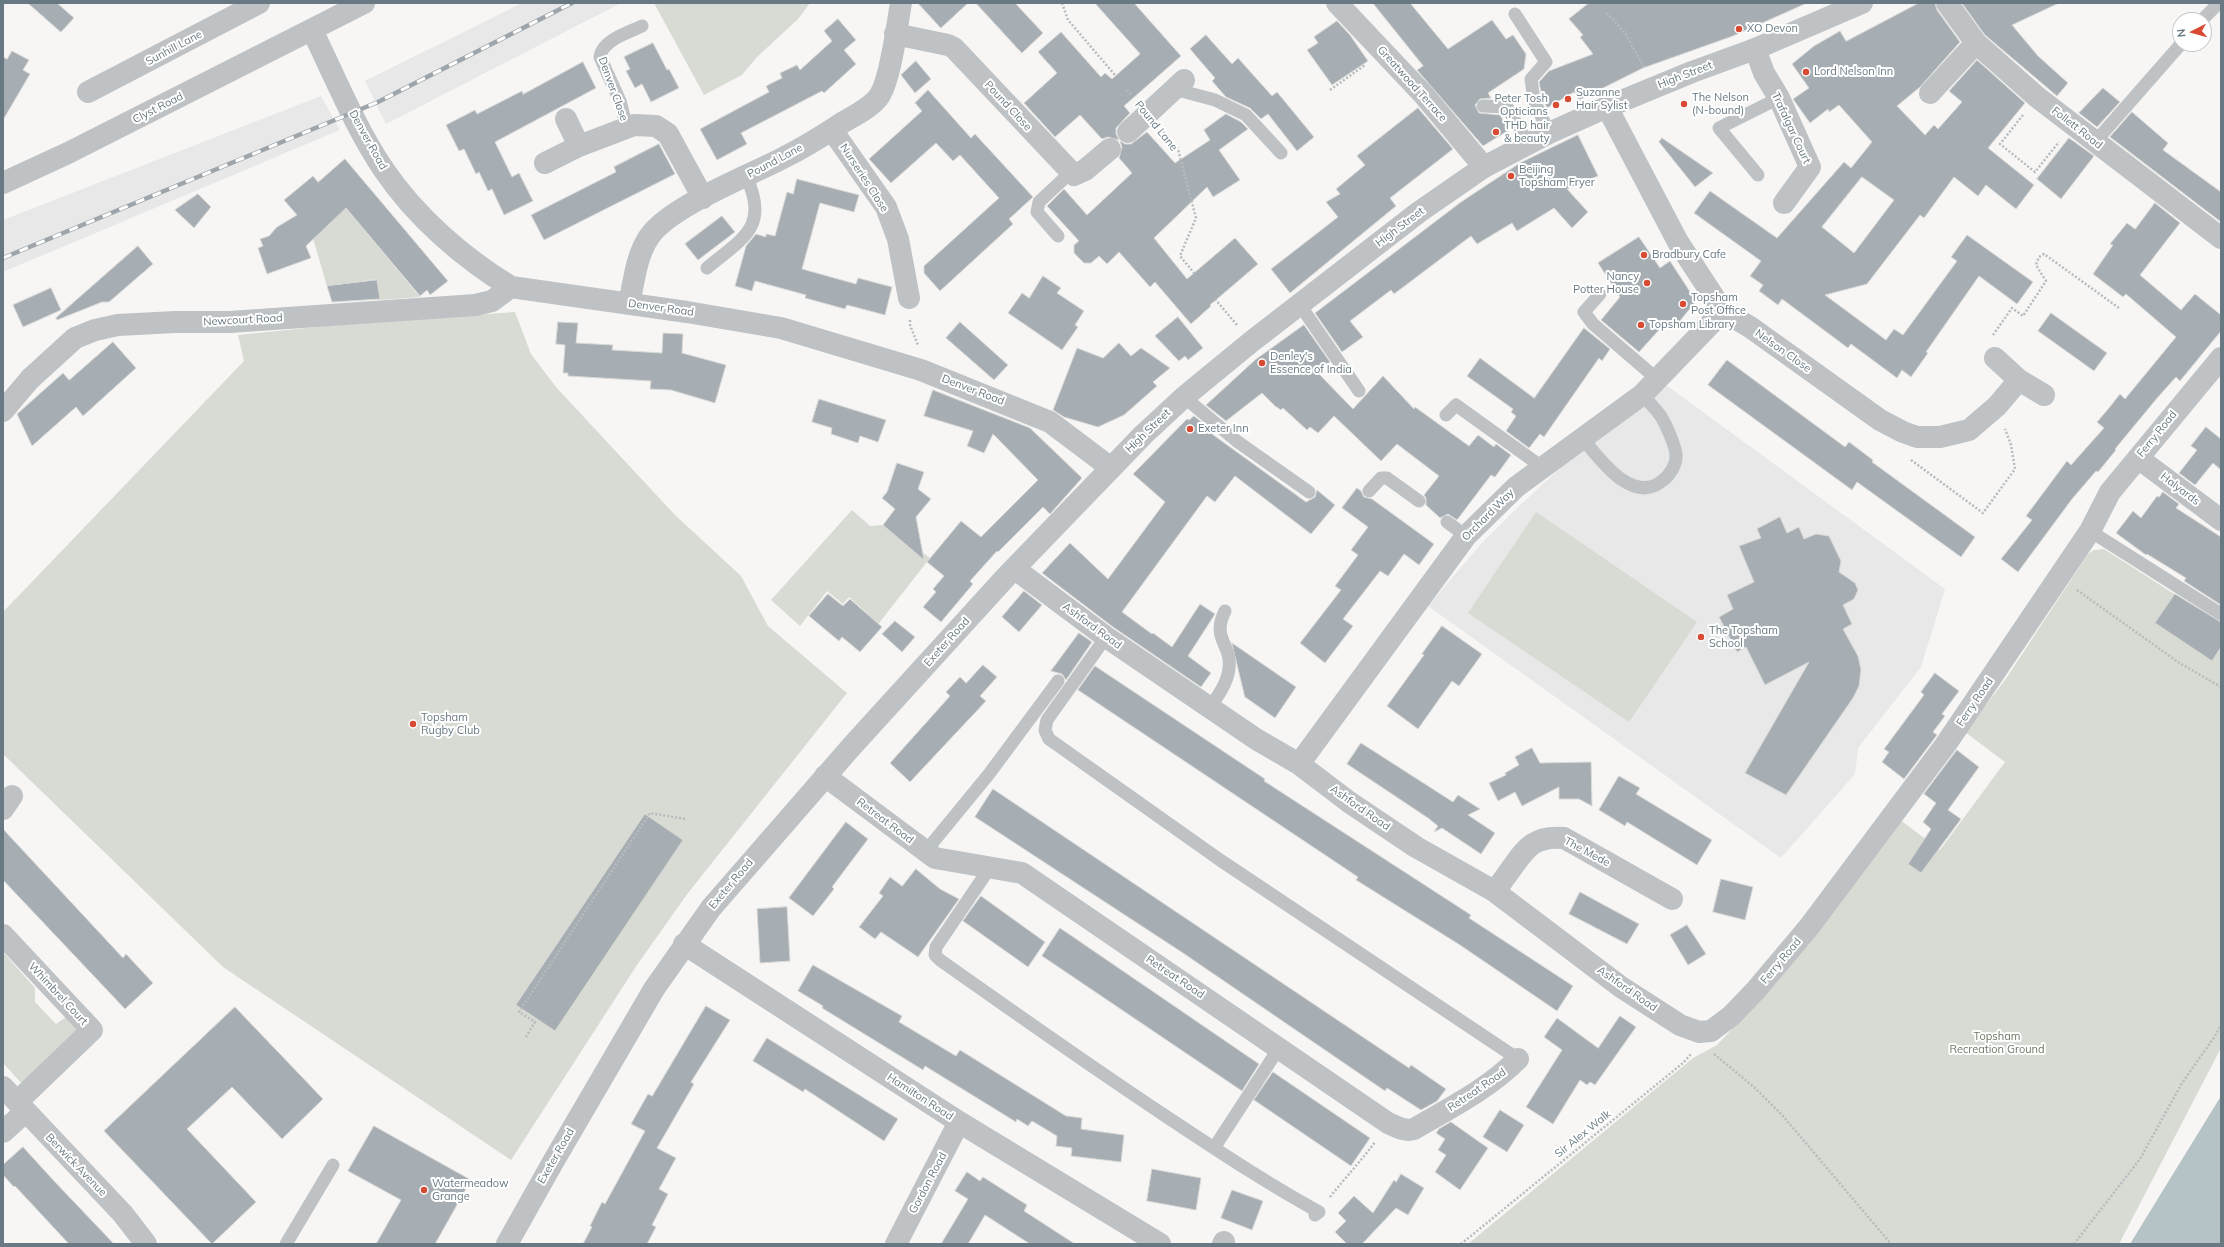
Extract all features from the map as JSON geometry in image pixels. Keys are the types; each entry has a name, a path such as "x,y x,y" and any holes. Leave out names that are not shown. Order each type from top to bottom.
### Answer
{"street":[{"name":"Sunhill Lane","path":"88,92 259,3"},
{"name":"Clyst Road","path":"3,183 68,153 364,3"},
{"name":"Pound Lane","path":"630,304 640,258 648,238 656,228 672,216 703,198 832,130 873,102 880,95 901,3"},
{"name":"Greatwood Terrace","path":"1337,3 1423,94 1484,167"},
{"name":"High Street","path":"1016,569 1111,468 1184,397 1251,342 1419,212 1484,167 1549,133 1607,107 1755,49 1862,3"},
{"name":"Follett Road","path":"1947,3 1976,44 2037,97 2221,238"},
{"name":"Denver Road","path":"312,30 366,142 384,171 428,222 495,278 511,287 781,328 921,370 1050,422 1111,468"},
{"name":"Pound Close","path":"895,34 948,45 954,48 1070,172"},
{"path":"1930,93 1976,44"},
{"name":"Trafalgar Court","path":"1755,49 1764,73 1779,98 1810,167 1784,203"},
{"path":"1128,132 1179,84"},
{"name":"Nelson Close","path":"1607,107 1678,242 1723,311 1750,327 1880,420 1902,432 1917,437 1940,437 1969,430 1997,406 2018,380"},
{"path":"566,119 578,146"},
{"name":"Denver Close","path":"546,163 578,146 634,125 656,126 668,134 703,198"},
{"name":"Nurseries Close","path":"832,130 886,207 898,239 909,298"},
{"path":"1070,172 1074,175 1086,170 1110,148"},
{"name":"Newcourt Road","path":"3,411 30,379 75,338 95,330 118,325 175,322 230,322 475,305 492,300 511,287"},
{"name":"Orchard Way","path":"1299,764 1466,536 1494,507 1542,467 1583,439 1650,387 1723,311"},
{"path":"1995,358 2018,380 2044,395"},
{"name":"Ferry Road","path":"1711,1031 1731,1016 1756,990 1809,927 1946,744 2090,530 2110,492 2221,358"},
{"name":"Halyards","path":"2138,458 2221,520"},
{"name":"Ashford Road","path":"1016,569 1106,638 1256,739 1299,764 1349,802 1416,847 1494,890 1622,987 1680,1025 1699,1032 1711,1031"},
{"name":"Exeter Road","path":"507,1244 620,1046 684,944 711,908 825,776 1005,578 1016,569"},
{"name":"Retreat Road","path":"825,776 935,858 989,869 1022,873 1388,1123 1401,1129 1414,1129 1465,1100 1506,1071 1518,1059"},
{"name":"The Mede","path":"1494,890 1527,848 1535,841 1550,837 1564,838 1672,899"},
{"name":"Whimbrel Court","path":"3,935 92,1030 15,1100"},
{"name":"Hamilton Road","path":"684,944 959,1122 1160,1244"},
{"path":"3,1132 15,1100"},
{"name":"Berwick Avenue","path":"15,1100 123,1214 146,1244"},
{"name":"Gordon Road","path":"896,1244 959,1122"}],"lane":[{"path":"2210,12 2218,3"},
{"path":"1515,14 1546,62 1531,79 1534,100 1549,133"},
{"name":"Denver Close","path":"627,128 620,101 600,57 600,50 606,44 642,26"},
{"path":"2095,142 2174,52"},
{"path":"1179,84 1246,115 1281,153"},
{"path":"1758,175 1719,128 1779,98"},
{"path":"1482,106 1507,107 1528,144"},
{"path":"1058,236 1037,212 1037,207 1038,202 1070,172"},
{"path":"707,268 749,233 755,214 754,194 746,176"},
{"path":"1583,439 1606,467 1627,484 1643,488 1658,485 1668,477 1674,466 1676,455 1660,415 1652,408 1650,387 1584,312 1600,294"},
{"path":"1300,305 1359,392"},
{"path":"1184,397 1238,442 1309,492"},
{"path":"1446,415 1456,405 1542,467"},
{"path":"1369,491 1381,478 1387,478 1419,501"},
{"path":"1447,522 1466,536"},
{"path":"2090,530 2221,614"},
{"path":"1210,707 1220,691 1230,667 1220,634 1219,623 1225,611"},
{"path":"1106,638 1047,720 1045,730 1048,739 1220,860 1518,1059"},
{"path":"925,852 989,774 1058,681"},
{"path":"989,869 936,947 935,955 1079,1058 1280,1191 1317,1213"},
{"path":"1214,1148 1279,1048"},
{"path":"286,1244 333,1165"}],"path":[{"path":"1062,3 1068,20 1115,75"},
{"path":"1608,13 1625,33 1656,87"},
{"path":"1330,90 1384,53"},
{"name":"Pound Lane","path":"1127,90 1178,149 1196,218 1180,256 1194,273"},
{"path":"2037,97 2000,144 2035,172 2073,125"},
{"path":"1995,358 1985,346 2012,308 2023,316 2045,285 2044,276 2036,265 2041,255 2044,254 2119,308"},
{"path":"909,298 910,325 921,350"},
{"path":"1214,299 1251,342"},
{"path":"1906,456 1982,513 2015,469 2011,445 1997,406"},
{"path":"2059,577 2178,662 2221,688"},
{"path":"526,1037 535,1022 519,1012 650,813 685,819"},
{"path":"2074,1244 2140,1159 2182,1083 2221,1025"},
{"path":"1711,1031 1710,1050 1755,1088 1783,1116 1891,1244"},
{"name":"Sir Alex Walk","path":"1461,1244 1683,1063 1711,1031"},
{"path":"1317,1213 1347,1175 1359,1164 1388,1123"}],"shaded area":[{"path":"522,3 621,3 386,124 365,81"},
{"path":"321,96 340,130 3,272 3,220"},
{"name":"The Topsham School","path":"1662,382 1945,589 1921,667 1858,748 1855,774 1781,858 1428,606 1481,544 1512,513 1560,468"},
{"path":"2221,1096 2221,1244 2130,1244"}],"green space":[{"path":"654,3 810,3 798,19 756,58 742,75 704,95"},
{"path":"339,200 420,297 380,300 377,279 327,286 309,225"},
{"name":"Topsham Rugby Club","path":"515,312 531,354 556,387 675,515 741,576 768,626 847,693 688,893 637,965 511,1160 223,967 3,754 3,612 244,361 238,335 326,326"},
{"path":"852,510 870,526 883,525 930,558 872,632 860,622 867,613 849,597 843,604 827,591 800,626 771,600"},
{"path":"1536,512 1697,622 1629,722 1468,613"},
{"name":"Topsham Recreation Ground","path":"2104,549 2221,624 2221,1048 2119,1244 1468,1244 1693,1058 1717,1045 1752,1008 1899,819 1940,850 2005,762 1965,732 2005,680 2088,554 2094,550"},
{"path":"3,952 35,988 35,1002 56,1024 69,1015 81,1028 23,1085 3,1063"}],"building":[{"path":"28,3 57,3 74,18 61,32"},
{"path":"918,3 968,3 941,28"},
{"path":"976,3 1015,3 1043,33 1022,53"},
{"path":"1095,3 1134,3 1181,56 1124,106 1130,113 1116,128 1116,134 1119,140 1108,137 1102,139 1080,115 1055,137 1024,103 1057,73 1038,52 1061,32 1101,77 1105,73 1112,79 1140,54"},
{"path":"1373,3 1410,3 1448,49 1492,20 1506,39 1513,35 1526,54 1524,69 1488,93 1491,98 1480,99 1475,105 1479,113 1500,115 1509,130 1483,146 1417,70 1423,66"},
{"path":"1589,3 1807,3 1733,36 1643,68 1579,100 1574,92 1547,108 1542,96 1539,82 1549,71 1593,54 1580,37 1583,35 1569,19"},
{"path":"1919,3 1935,3 1937,10 1960,42 1920,87 1897,106 1925,135 1934,125 1938,129 1962,102 1949,91 1977,60 2025,103 1988,148 2034,185 2016,209 1986,185 1978,196 1954,177 1924,218 1920,215 1867,284 1825,295 1886,340 1894,329 1903,335 1957,261 1951,257 1967,235 2033,282 2017,304 1979,276 1926,352 1928,353 1911,377 1902,370 1897,378 1851,344 1848,348 1782,299 1778,305 1759,291 1763,285 1750,276 1761,261 1694,213 1710,191 1777,238 1844,162 1851,168 1872,142 1839,105 1829,112 1828,109 1810,123 1793,99 1809,88 1792,64 1814,46 1840,31 1846,41","holes":["1862,177 1894,200 1854,253 1822,227"]},
{"path":"1962,3 2059,3 2012,25 2038,56 2068,83 2057,96 1985,35"},
{"path":"838,19 856,40 844,50 856,64 824,93 822,91 741,133 747,144 717,160 700,129 769,92 766,86 782,78 780,73 797,65 800,70 832,41 824,31"},
{"path":"1337,21 1350,35 1368,61 1332,85 1307,50 1318,43 1314,37"},
{"path":"1206,35 1232,64 1238,58 1272,96 1277,92 1314,137 1297,151 1268,114 1261,119 1250,108 1226,97 1212,81 1215,78 1190,49"},
{"path":"653,43 667,70 669,69 679,88 651,102 642,84 635,88 626,71 630,69 624,57"},
{"path":"12,51 29,60 23,70 30,74 3,120 3,57 7,59"},
{"path":"916,61 931,79 915,93 901,75"},
{"path":"583,62 596,88 495,142 512,177 519,173 533,201 504,215 492,189 488,191 479,172 476,174 464,149 459,151 446,125 475,110 477,114 522,91 523,94"},
{"path":"2103,88 2120,102 2097,127 2079,113"},
{"path":"928,90 971,138 975,134 1033,197 1009,219 1013,224 940,291 924,273 924,266 999,198 960,155 953,161 936,143 891,183 869,159 922,111 915,103"},
{"path":"1418,108 1453,149 1390,198 1396,206 1290,293 1271,269 1338,217 1326,202 1340,194 1336,189 1365,165 1357,156"},
{"path":"2132,112 2168,143 2163,150 2221,192 2221,222 2110,137"},
{"path":"1226,114 1241,122 1248,129 1219,150 1240,180 1213,197 1207,187 1154,238 1187,279 1235,238 1258,264 1210,305 1211,306 1191,324 1155,282 1150,287 1119,252 1107,264 1099,256 1091,263 1084,263 1074,253 1074,245 1079,241 1047,206 1064,189 1087,215 1132,173 1119,158 1122,147 1120,141 1125,144 1131,144 1147,132 1175,163 1210,140 1204,130"},
{"path":"1578,135 1598,176 1567,189 1588,212 1572,228 1554,208 1517,231 1512,223 1477,244 1471,236 1394,294 1391,290 1350,321 1363,337 1342,352 1315,313 1461,202 1520,163"},
{"path":"1662,138 1713,173 1695,187 1659,142"},
{"path":"2069,138 2094,156 2061,199 2037,179"},
{"path":"659,144 675,174 544,240 531,215 616,172 614,167"},
{"path":"345,159 448,281 430,295 427,290 420,296 346,208 306,246 311,258 267,274 258,248 263,246 260,239 269,236 277,227 297,215 284,200 313,176 318,182"},
{"path":"797,179 859,195 854,212 820,203 802,269 856,284 858,278 892,287 885,315 847,305 845,309 805,298 806,295 755,281 752,291 735,286 746,246 756,234 766,237 766,234 775,236 787,192 793,194"},
{"path":"198,194 211,207 194,228 175,210"},
{"path":"2155,203 2180,223 2140,275 2181,310 2195,294 2221,315 2221,331 2180,381 2176,377 2158,397 2098,472 2096,471 2072,499 2018,572 2001,559 2032,520 2026,516 2067,461 2071,465 2104,428 2097,422 2120,394 2125,399 2176,337 2126,294 2123,297 2093,274 2113,245 2110,244 2127,223 2135,229"},
{"path":"722,216 735,232 698,260 685,244"},
{"name":"Nancy Potter House","path":"1639,237 1660,268 1670,261 1696,301 1675,327 1668,320 1639,352 1601,320 1620,297 1598,263"},
{"path":"138,246 153,264 109,302 102,302 57,320 56,318"},
{"path":"1043,276 1061,288 1057,293 1084,311 1075,325 1078,327 1062,350 1008,313 1022,293 1029,298"},
{"path":"377,280 380,299 332,302 327,286"},
{"path":"51,288 61,310 23,327 13,305"},
{"path":"2051,313 2107,353 2094,371 2038,331"},
{"path":"1178,317 1203,348 1188,360 1185,356 1179,361 1155,336"},
{"path":"558,322 578,323 576,343 613,345 612,350 662,353 663,333 683,334 682,353 726,365 715,403 671,390 650,389 651,381 568,376 568,373 563,373 565,345 556,344"},
{"path":"960,322 1008,365 994,380 946,338"},
{"path":"1304,325 1330,362 1317,372 1353,409 1383,376 1414,409 1415,407 1469,446 1478,435 1494,447 1496,444 1511,455 1495,477 1491,475 1457,520 1448,514 1440,518 1426,505 1426,498 1424,495 1439,476 1397,444 1381,461 1334,416 1318,433 1310,427 1307,430 1283,408 1281,410 1275,406 1262,393 1226,421 1206,405 1255,360"},
{"path":"1584,328 1610,349 1602,361 1599,358 1544,437 1540,434 1529,448 1506,431 1516,416 1511,412 1513,409 1467,376 1480,358 1534,398"},
{"path":"113,342 136,368 83,416 76,407 32,446 17,414 63,373 69,380"},
{"path":"1119,343 1131,356 1141,348 1170,368 1153,382 1157,386 1124,415 1098,427 1064,417 1053,410 1077,348 1103,358"},
{"path":"1727,360 1845,447 1849,442 1873,460 1872,462 1975,537 1961,557 1857,482 1852,490 1708,385"},
{"path":"933,390 1030,428 1082,478 1050,514 1043,507 998,552 997,551 970,581 973,584 941,622 923,607 936,592 933,589 944,576 927,562 961,521 981,537 1038,480 993,434 984,453 967,446 973,431 924,416"},
{"path":"819,399 886,420 878,442 860,436 858,443 831,434 832,428 812,422"},
{"path":"1194,416 1214,432 1212,434 1306,502 1315,497 1317,490 1335,505 1311,534 1235,476 1215,502 1207,496 1122,612 1172,647 1200,604 1215,614 1188,656 1211,673 1201,687 1113,627 1042,573 1070,543 1108,579 1165,502 1133,474 1187,419 1189,420"},
{"path":"2206,427 2221,439 2221,470 2213,463 2195,485 2179,473 2197,450 2191,446"},
{"path":"897,463 924,472 918,489 931,499 916,517 924,560 883,525 895,509 882,498 887,492"},
{"path":"1357,488 1361,491 1364,497 1372,499 1434,544 1419,565 1404,554 1388,576 1380,571 1343,619 1353,626 1325,663 1300,643 1341,590 1335,586 1358,555 1351,550 1368,527 1342,508"},
{"path":"2163,492 2179,504 2176,508 2221,537 2221,605 2184,581 2186,578 2147,554 2146,555 2116,533 2133,511 2141,518 2157,496 2159,497"},
{"path":"1780,517 1787,533 1799,527 1804,539 1816,534 1829,536 1841,561 1839,572 1855,583 1858,590 1854,599 1843,605 1852,624 1843,629 1858,656 1861,670 1859,686 1853,698 1786,795 1745,773 1809,662 1765,685 1746,647 1737,652 1719,617 1733,609 1727,595 1754,582 1739,546 1761,538 1757,529"},
{"path":"1024,591 1042,605 1019,632 1002,617"},
{"path":"828,594 843,606 850,599 882,627 860,652 842,637 839,641 809,616"},
{"path":"2175,594 2221,622 2221,647 2212,661 2155,623"},
{"path":"895,621 915,637 902,652 882,634"},
{"path":"1442,626 1482,654 1459,686 1452,681 1418,729 1387,706 1424,655 1422,654"},
{"path":"1079,633 1092,642 1066,680 1062,674 1051,671"},
{"path":"1232,643 1296,687 1275,718 1245,697"},
{"path":"983,665 997,677 980,696 986,701 910,782 890,763 950,696 946,692 960,677 966,683"},
{"path":"1095,666 1265,779 1264,781 1471,915 1469,918 1573,986 1557,1011 1460,945 1356,880 1358,877 1078,690"},
{"path":"1935,673 1959,691 1942,714 1945,716 1933,732 1937,735 1904,779 1882,762 1889,752 1884,749 1924,695 1921,692"},
{"path":"1361,743 1453,802 1458,795 1480,809 1468,815 1495,833 1481,854 1442,828 1434,832 1438,826 1428,818 1347,764"},
{"path":"1532,748 1540,763 1591,762 1592,806 1579,799 1559,799 1559,787 1522,806 1515,792 1498,801 1489,783 1506,775 1505,773 1519,765 1515,757"},
{"path":"1957,750 1979,767 1948,810 1961,819 1921,873 1908,864 1931,829 1923,822 1936,803 1924,794"},
{"path":"1619,776 1640,788 1636,794 1712,840 1697,865 1627,822 1625,826 1599,810"},
{"path":"993,789 1409,1068 1411,1065 1446,1089 1437,1101 1421,1110 1387,1088 1385,1091 1183,953 975,817"},
{"path":"645,814 683,840 555,1031 516,1005"},
{"path":"846,822 868,839 832,887 834,889 813,916 789,898"},
{"path":"3,829 123,958 126,954 153,983 125,1009 3,880"},
{"path":"916,869 940,889 959,899 918,957 881,932 875,939 859,927 883,896 879,893 890,877 902,886"},
{"path":"1721,879 1753,887 1745,920 1713,912"},
{"path":"1580,892 1639,924 1627,944 1569,914"},
{"path":"981,896 1045,942 1028,967 963,921"},
{"path":"787,907 790,961 760,963 757,909"},
{"path":"1687,925 1706,954 1688,965 1670,935"},
{"path":"1060,928 1259,1064 1242,1091 1042,956"},
{"path":"813,965 902,1016 899,1022 956,1056 960,1050 1066,1116 1082,1118 1081,1129 1124,1135 1121,1162 1071,1156 1072,1148 1056,1146 1057,1136 1032,1121 1028,1126 1017,1119 1016,1122 925,1066 923,1070 822,1008 823,1006 798,991"},
{"path":"706,1006 730,1020 691,1082 694,1084 657,1148 676,1158 659,1189 668,1194 652,1225 656,1227 647,1244 583,1244 602,1202 605,1204 645,1131 631,1124 648,1094 652,1096"},
{"path":"235,1007 323,1099 282,1139 232,1087 187,1129 256,1202 212,1244 104,1131"},
{"path":"1620,1016 1636,1027 1595,1085 1590,1082 1587,1085 1580,1080 1553,1124 1526,1107 1562,1050 1544,1037 1557,1018 1598,1048"},
{"path":"767,1038 898,1119 884,1141 805,1089 803,1092 753,1061"},
{"path":"1273,1072 1370,1138 1351,1166 1254,1100"},
{"path":"1500,1110 1524,1125 1507,1152 1483,1137"},
{"path":"1451,1122 1488,1148 1460,1190 1435,1172 1446,1155 1438,1150 1445,1139 1436,1133 1439,1129"},
{"name":"Watermeadow Grange","path":"374,1126 471,1180 435,1244 376,1244 401,1200 348,1171"},
{"path":"23,1147 114,1244 69,1244 15,1186 14,1187 3,1175 3,1165"},
{"path":"1152,1169 1201,1178 1196,1210 1147,1201"},
{"path":"967,1172 980,1181 983,1177 1027,1205 1024,1211 1075,1244 1030,1244 985,1215 968,1244 941,1244 968,1199 955,1191"},
{"path":"1401,1174 1424,1188 1408,1215 1396,1208 1362,1244 1347,1244 1335,1232 1346,1221 1338,1213 1354,1196 1373,1213 1394,1180 1396,1182"},
{"path":"1232,1190 1263,1201 1252,1230 1221,1218"}],"railway":[{"path":"3,258 378,102 572,3"}],"place":[{"name":"XO Devon","path":"1739,29"},
{"name":"Lord Nelson Inn","path":"1806,72"},
{"name":"Suzanne Hair Sylist","path":"1568,99"},
{"name":"The Nelson (N-bound)","path":"1684,104"},
{"name":"Peter Tosh Opticians","path":"1556,105"},
{"name":"THD hair & beauty","path":"1496,132"},
{"name":"Beijing Topsham Fryer","path":"1511,176"},
{"name":"Bradbury Cafe","path":"1644,255"},
{"name":"Nancy Potter House","path":"1647,283"},
{"name":"Topsham Post Office","path":"1683,304"},
{"name":"Topsham Library","path":"1641,325"},
{"name":"Denley's Essence of India","path":"1262,363"},
{"name":"Exeter Inn","path":"1190,429"},
{"name":"The Topsham School","path":"1701,637"},
{"name":"Topsham Rugby Club","path":"413,724"},
{"name":"Watermeadow Grange","path":"424,1190"}]}
